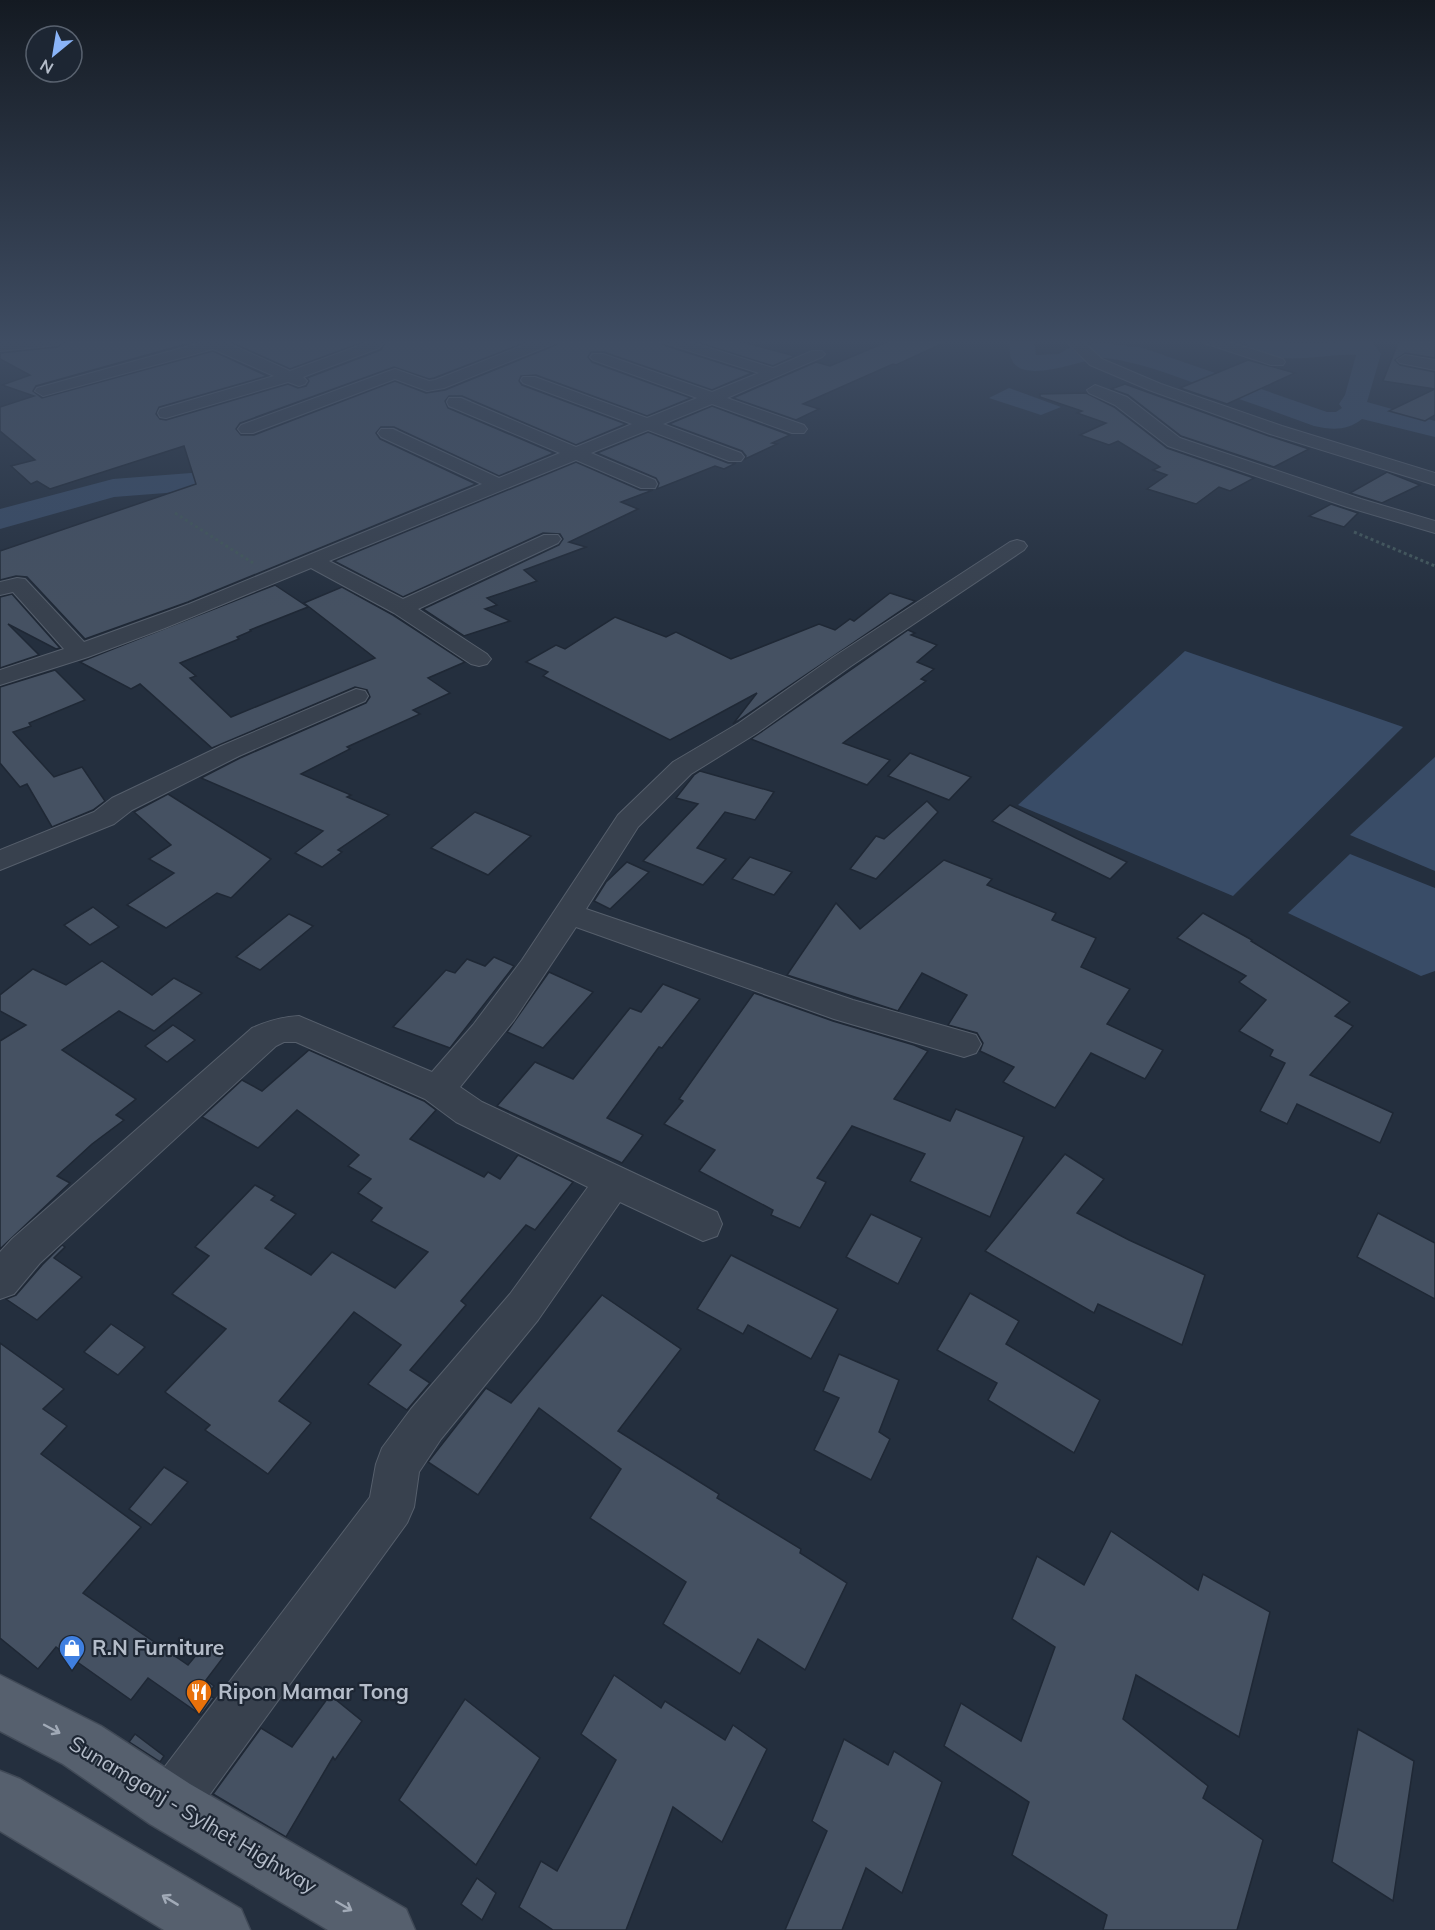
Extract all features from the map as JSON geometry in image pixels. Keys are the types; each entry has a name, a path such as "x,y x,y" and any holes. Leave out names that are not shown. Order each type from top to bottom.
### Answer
{"main road":[{"name":"Sunamganj - Sylhet Highway","path":"0,1702 82,1745 170,1804 385,1930"},
{"path":"0,1799 220,1930"}],"street":[{"path":"520,430 648,484"},
{"path":"0,678 80,652 274,577 630,430"},
{"path":"666,430 735,457"},
{"path":"1159,430 1174,442 1354,504 1435,527"},
{"path":"1278,430 1384,465 1435,479"},
{"path":"387,433 497,484"},
{"path":"402,608 551,539"},
{"path":"437,1089 454,1073 491,1026 556,937 568,914 628,821 682,768 748,729 843,661 1017,546"},
{"path":"312,560 402,608 480,659"},
{"path":"0,569 8,587 80,652"},
{"path":"0,861 104,818 122,804 230,751 356,696"},
{"path":"568,914 846,1010 964,1044"},
{"path":"0,1281 26,1251 264,1037 280,1030 299,1029 437,1089 478,1116 703,1224"},
{"path":"170,1804 391,1507 398,1464 426,1424 524,1307 614,1181"}],"path":[{"path":"175,513 274,577"},
{"path":"1354,532 1435,566"}],"water":[{"path":"1185,651 1403,727 1233,896 1018,805"},
{"path":"1435,757 1435,871 1350,835"},
{"path":"1350,854 1435,888 1435,971 1421,976 1288,913"}],"building":[{"path":"237,430 241,435 254,435 267,430 378,430 376,433 380,439 476,484 188,602 85,639 27,577 16,576 0,580 0,551 196,484 184,446 50,489 37,481 31,484 11,466 35,460 0,431"},
{"path":"401,430 500,430 554,453 499,476"},
{"path":"541,430 612,430 576,445"},
{"path":"685,430 777,430 790,435 772,443 777,444 745,459 746,456 742,451"},
{"path":"1091,430 1144,430 1167,448 1254,478 1230,491 1219,487 1196,504 1147,489 1167,475 1153,470 1160,467 1118,441 1109,445 1080,435"},
{"path":"1173,430 1253,430 1309,449 1274,467 1181,436"},
{"path":"648,432 728,463 736,463 724,469 715,466 657,489 659,483 656,478 597,453"},
{"path":"576,462 640,490 653,490 621,502 638,509 569,542 586,547 524,570 537,581 487,598 497,605 485,609 510,621 464,636 423,609 559,545 563,539 560,534 543,533 403,597 334,561"},
{"path":"1387,472 1420,485 1382,503 1350,493"},
{"path":"1331,504 1358,513 1344,527 1309,516"},
{"path":"275,585 308,607 250,630 237,637 239,639 180,663 196,676 190,678 231,717 375,658 304,603 342,587 393,615 465,662 428,678 450,693 413,710 420,714 347,747 350,749 301,774 351,795 347,797 389,815 338,850 342,852 322,867 295,853 323,831 201,778 240,758 366,703 370,697 367,690 355,687 212,748 140,684 131,689 80,662"},
{"path":"890,593 915,601 733,724 757,693 670,740 543,676 548,672 526,662 556,645 565,649 615,617 666,637 676,632 731,659 819,624 835,630 850,619 854,621"},
{"path":"12,594 60,648 56,649 8,624 39,655 0,668 0,597"},
{"path":"908,630 915,633 911,635 937,645 917,662 934,669 921,679 926,681 843,743 890,760 867,785 751,739"},
{"path":"55,670 85,700 29,723 31,726 13,732 54,777 82,767 105,801 93,810 52,827 27,784 20,787 0,763 0,687"},
{"path":"910,753 971,777 949,800 888,776"},
{"path":"700,771 774,792 755,820 725,812 697,848 726,859 703,885 643,861 698,804 676,798 694,775"},
{"path":"168,794 271,859 231,898 217,893 166,928 127,905 174,873 149,859 171,845 134,812"},
{"path":"927,801 938,812 876,879 850,869 876,836 884,839"},
{"path":"1010,805 1127,862 1110,879 992,821"},
{"path":"475,812 531,836 488,875 431,848"},
{"path":"750,857 792,872 774,895 732,879"},
{"path":"944,860 992,879 987,885 1056,913 1052,920 1096,938 1081,967 1130,989 1107,1024 1163,1050 1145,1079 1091,1053 1055,1108 1003,1082 1014,1067 980,1051 983,1043 977,1033 948,1025 967,995 922,973 898,1011 787,975 836,903 860,929"},
{"path":"627,862 649,872 610,909 594,901 606,882"},
{"path":"93,907 119,927 90,945 64,925"},
{"path":"1203,913 1252,940 1350,1002 1335,1016 1353,1026 1310,1075 1393,1113 1380,1143 1297,1104 1287,1124 1260,1111 1285,1063 1270,1056 1273,1050 1239,1031 1266,1000 1239,982 1246,976 1177,938"},
{"path":"289,914 313,926 260,970 236,957"},
{"path":"494,957 514,966 450,1048 393,1027 446,970 455,973 467,959 485,966"},
{"path":"102,961 152,995 174,978 202,993 154,1031 119,1011 62,1050 136,1099 116,1115 124,1120 92,1144 57,1176 70,1183 0,1249 0,1041 26,1025 0,1011 0,995 33,969 66,985"},
{"path":"549,972 593,992 543,1048 507,1032"},
{"path":"663,984 700,999 662,1048 659,1047 607,1118 643,1135 622,1163 497,1106 535,1062 573,1079 630,1008 641,1012"},
{"path":"754,993 928,1051 894,1099 950,1121 956,1109 1024,1137 990,1217 910,1181 925,1154 852,1126 817,1178 826,1182 800,1228 771,1215 773,1210 699,1171 715,1150 664,1124 683,1101 679,1099"},
{"path":"173,1025 195,1040 167,1062 145,1046"},
{"path":"309,1050 424,1101 436,1110 410,1139 484,1177 488,1172 500,1179 518,1155 573,1182 535,1230 526,1225 461,1301 466,1305 410,1370 430,1383 407,1410 368,1384 401,1345 354,1312 279,1401 311,1423 268,1474 205,1430 210,1425 165,1392 226,1329 172,1294 209,1256 195,1247 255,1185 275,1196 271,1200 296,1214 265,1248 311,1275 332,1252 395,1288 428,1252 371,1221 382,1208 358,1193 371,1179 348,1166 359,1155 297,1110 258,1148 202,1117 242,1080 262,1091"},
{"path":"1065,1154 1104,1179 1077,1213 1205,1275 1182,1345 1098,1304 1094,1313 985,1251"},
{"path":"1378,1213 1435,1243 1435,1299 1357,1257"},
{"path":"871,1214 922,1238 898,1284 846,1257"},
{"path":"62,1245 65,1247 54,1258 82,1277 37,1320 6,1299 16,1295"},
{"path":"731,1255 838,1309 811,1359 748,1325 743,1334 697,1309"},
{"path":"970,1293 1019,1321 1006,1344 1100,1400 1074,1453 988,1400 997,1383 937,1350"},
{"path":"602,1295 681,1349 618,1431 719,1494 717,1498 801,1549 800,1553 847,1583 805,1670 758,1639 740,1674 663,1624 686,1582 590,1518 621,1469 539,1408 478,1495 428,1462 486,1388 511,1403"},
{"path":"111,1324 145,1347 118,1375 84,1352"},
{"path":"0,1343 64,1389 43,1409 67,1426 41,1454 141,1527 83,1593 188,1665 207,1642 225,1655 206,1680 214,1686 208,1695 214,1698 201,1715 148,1678 131,1700 56,1647 38,1669 0,1638"},
{"path":"839,1354 899,1380 879,1432 890,1439 871,1480 814,1450 839,1398 823,1391"},
{"path":"164,1467 188,1482 151,1525 129,1509"},
{"path":"1111,1531 1198,1590 1203,1574 1270,1612 1239,1737 1136,1675 1123,1719 1208,1786 1203,1798 1263,1840 1237,1930 1103,1930 1107,1915 1012,1855 1029,1802 944,1746 961,1703 1021,1741 1055,1647 1012,1619 1037,1556 1084,1585"},
{"path":"614,1675 661,1708 665,1701 725,1740 733,1725 767,1749 722,1842 673,1807 626,1930 553,1930 519,1907 541,1861 557,1871 616,1760 581,1734"},
{"path":"330,1695 362,1721 335,1760 333,1757 286,1837 213,1794 261,1728 292,1747"},
{"path":"465,1699 540,1758 476,1865 399,1800"},
{"path":"1358,1729 1414,1761 1393,1901 1332,1862"},
{"path":"135,1734 164,1756 160,1762 129,1742"},
{"path":"844,1739 888,1765 894,1751 942,1782 902,1893 866,1868 842,1930 785,1930 827,1831 812,1821"},
{"path":"477,1878 496,1893 482,1920 461,1904"}],"waterway":[{"path":"0,519 113,488 204,481 263,466"}],"place":[{"name":"R.N Furniture","path":"72,1671"},
{"name":"Ripon Mamar Tong","path":"199,1715"}]}
